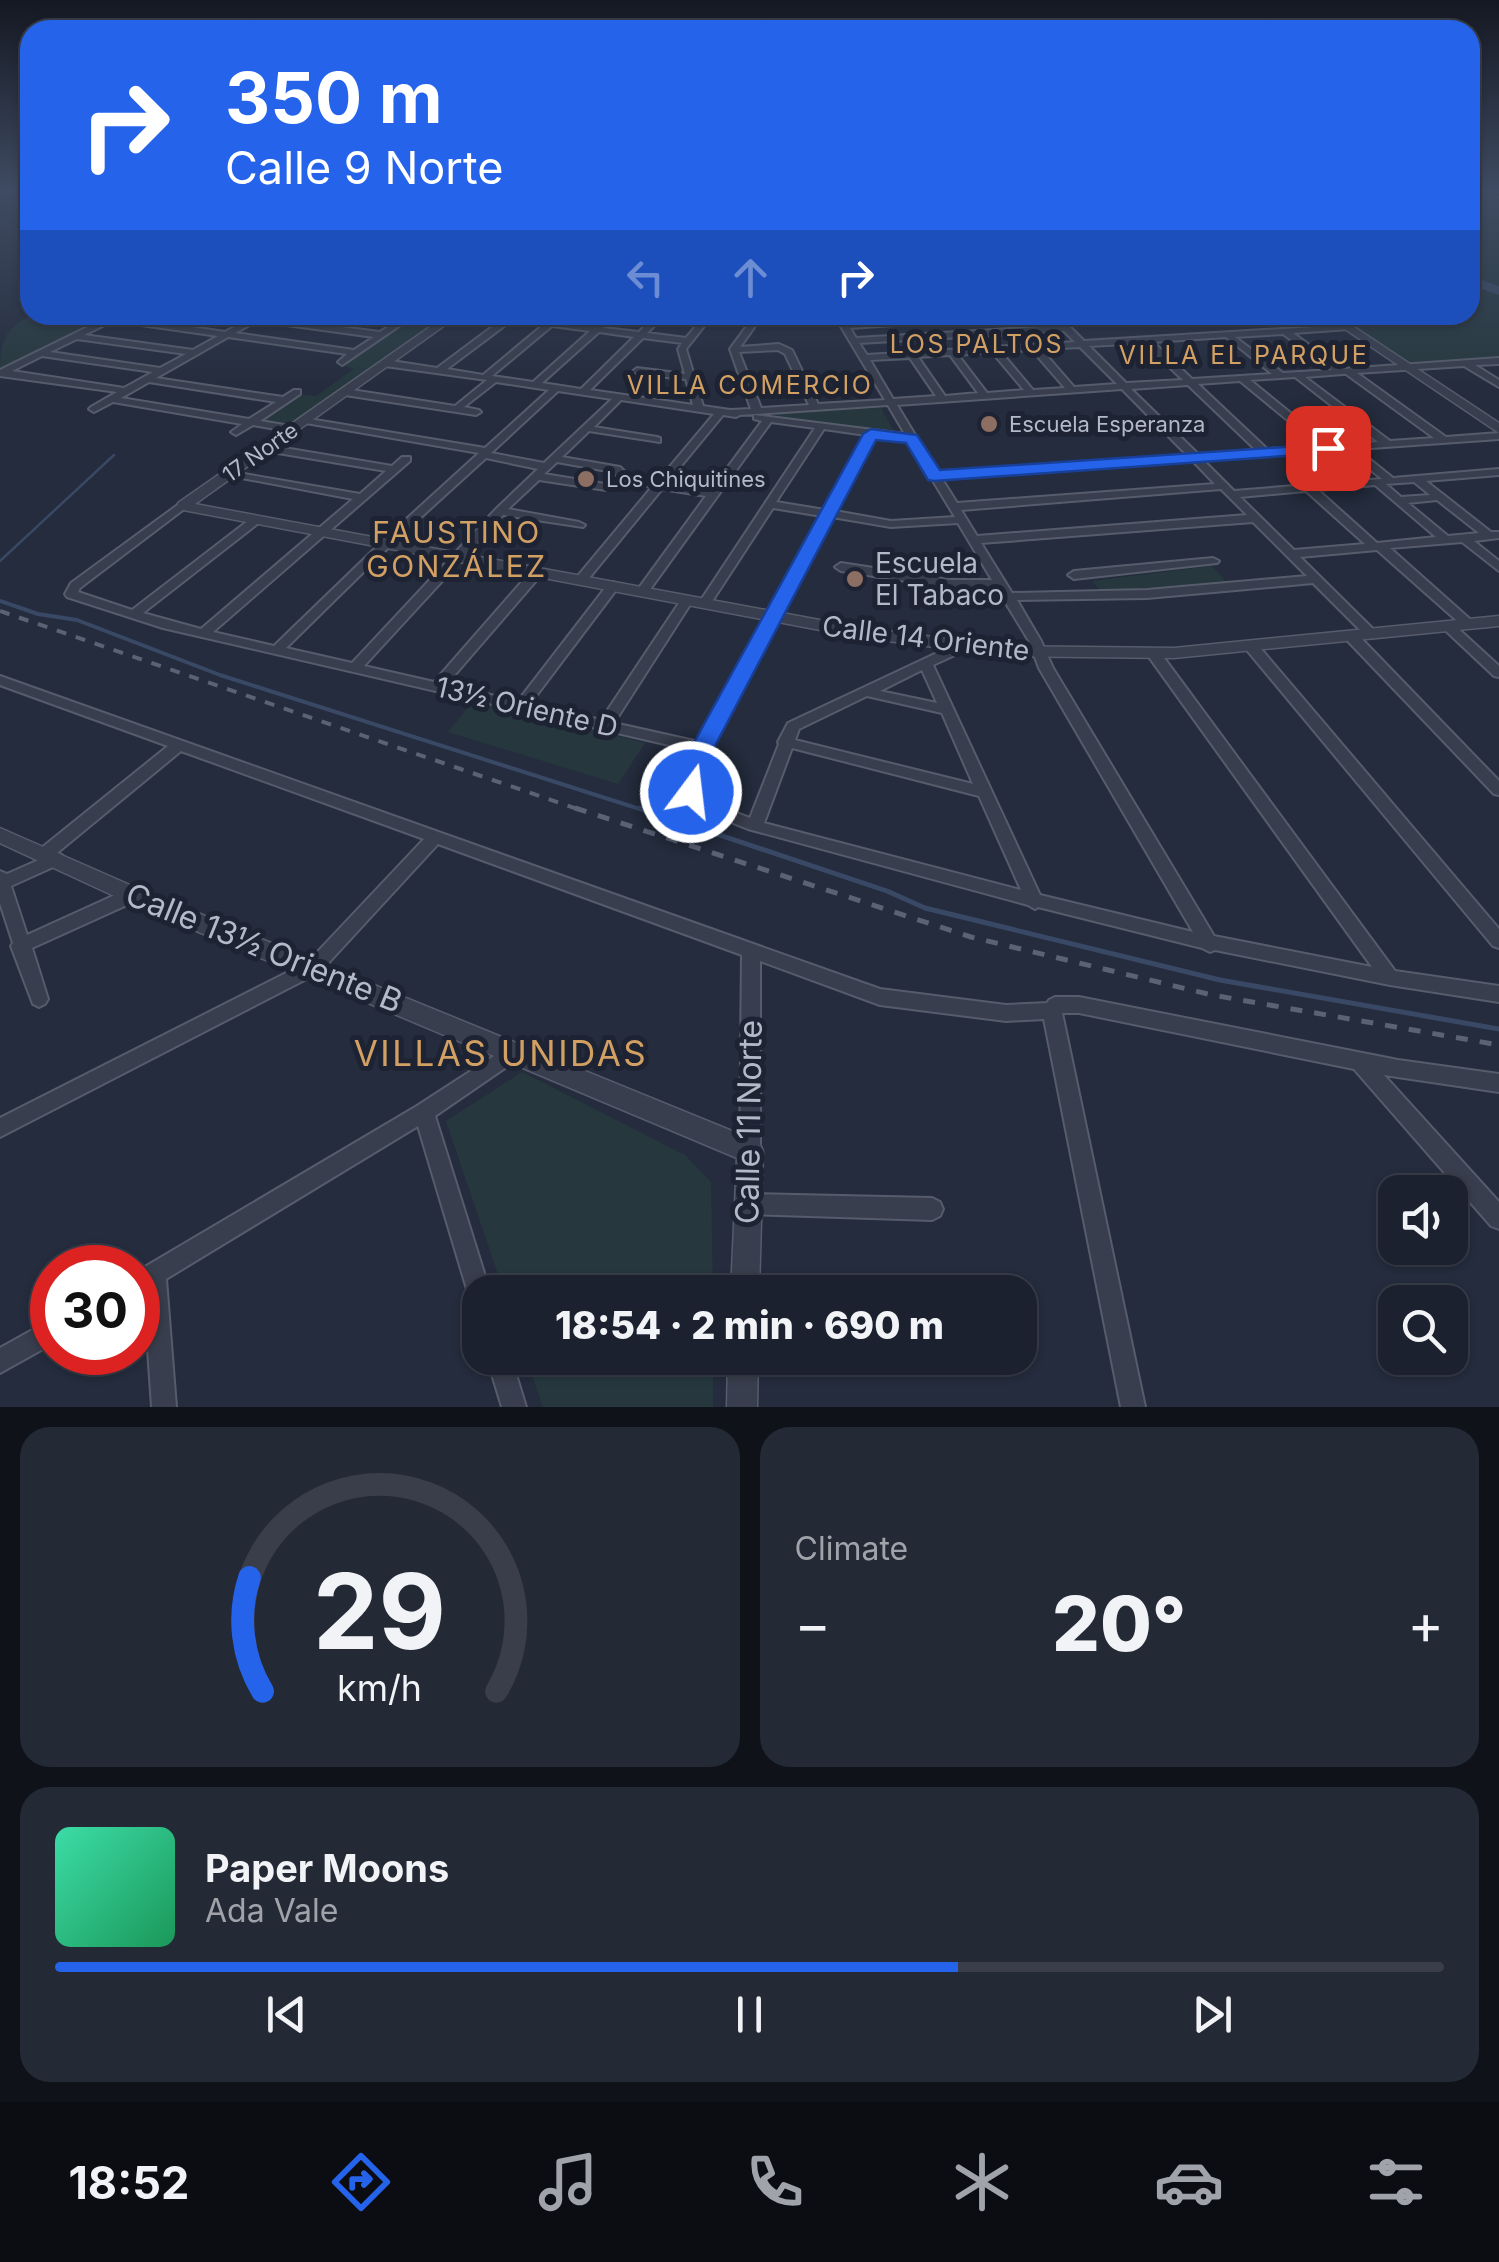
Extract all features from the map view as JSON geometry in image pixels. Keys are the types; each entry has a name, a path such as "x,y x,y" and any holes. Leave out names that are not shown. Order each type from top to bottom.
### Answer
{"street":[{"path":"1,372 99,325"},
{"path":"164,325 355,353"},
{"path":"94,409 244,325"},
{"path":"313,325 381,335"},
{"path":"342,362 397,325"},
{"name":"17 Norte","path":"71,594 75,586 183,506 440,325"},
{"path":"440,371 499,325"},
{"path":"458,408 548,325"},
{"path":"565,325 686,340"},
{"path":"534,385 601,325"},
{"path":"582,392 650,325"},
{"path":"699,409 682,349 700,325"},
{"path":"750,325 736,340 734,350 762,415"},
{"path":"854,325 844,326 1008,597 1210,945"},
{"path":"941,325 986,396"},
{"path":"1063,325 1371,634"},
{"path":"1343,325 1499,432"},
{"path":"853,340 1066,328"},
{"path":"864,358 1347,328"},
{"path":"1286,332 1444,440"},
{"path":"76,336 194,352"},
{"path":"1229,336 1281,376"},
{"path":"1146,341 1265,452"},
{"path":"734,350 779,347 789,352 815,408"},
{"path":"1034,347 1072,390"},
{"path":"994,350 1030,394"},
{"path":"41,353 162,371"},
{"path":"912,355 943,400"},
{"path":"762,415 815,408 1499,361"},
{"path":"386,364 911,438"},
{"path":"1466,364 1499,384"},
{"path":"638,371 690,378"},
{"path":"1,372 126,391"},
{"path":"1297,375 1388,445"},
{"path":"148,379 284,400"},
{"path":"1243,379 1328,448"},
{"path":"279,648 556,388"},
{"path":"236,432 296,392"},
{"path":"345,392 476,412"},
{"path":"357,666 500,510 619,397"},
{"path":"112,399 293,429"},
{"path":"580,580 658,485 725,412"},
{"path":"642,592 714,494 762,415"},
{"path":"1483,418 1499,417"},
{"path":"306,420 485,452 616,469 627,480"},
{"path":"705,604 820,426"},
{"path":"585,428 657,440"},
{"path":"934,476 1350,448 1499,432"},
{"path":"871,434 702,748 689,786 695,797 756,824 1034,902 1210,945 1499,994"},
{"path":"266,448 394,469"},
{"path":"1350,448 1391,481"},
{"path":"204,632 406,458"},
{"path":"953,507 1309,488 1499,472"},
{"path":"230,473 361,497"},
{"path":"1485,474 1499,484"},
{"path":"536,476 606,486 627,480 714,494"},
{"path":"1417,479 1494,535"},
{"path":"1377,482 1446,540"},
{"path":"1309,488 1468,624"},
{"path":"1398,500 1440,497"},
{"path":"770,504 897,524 961,520"},
{"name":"Calle 14 Oriente","path":"183,506 705,604 962,647 1040,653 1154,654 1499,621"},
{"path":"500,510 578,526"},
{"path":"974,540 1256,518"},
{"path":"132,615 257,520"},
{"path":"1292,554 1494,535"},
{"path":"1464,538 1499,567"},
{"path":"1074,574 1210,557 1235,586"},
{"path":"1064,562 1088,595"},
{"path":"841,567 935,582 999,582"},
{"path":"438,686 538,572"},
{"path":"1008,597 1316,578"},
{"path":"521,706 613,586"},
{"name":"13½ Oriente D","path":"71,594 132,615 702,748"},
{"path":"605,725 687,600"},
{"path":"1448,626 1499,673"},
{"path":"1351,636 1499,790"},
{"path":"1251,646 1499,942"},
{"path":"756,824 793,726 962,647"},
{"path":"1154,654 1390,978"},
{"path":"926,664 1034,902"},
{"path":"0,680 899,1001 1006,1012 1079,1005 1360,1062 1499,1083"},
{"path":"867,692 947,710"},
{"path":"785,742 985,792"},
{"path":"39,1000 1,880 51,856 180,744"},
{"name":"Calle 13½ Oriente B","path":"0,835 132,895 750,1151"},
{"path":"0,1128 314,968 436,836"},
{"path":"20,946 132,895"},
{"name":"Calle 11 Norte","path":"746,1275 751,951"},
{"path":"1054,1008 1134,1407"},
{"path":"160,1271 424,1112 514,1052"},
{"path":"1360,1062 1499,1218"},
{"path":"424,1112 474,1275"},
{"path":"748,1204 932,1209"},
{"path":"0,1361 30,1344"},
{"path":"160,1375 164,1407"},
{"path":"504,1375 514,1407"},
{"path":"742,1407 743,1375"}],"shaded area":[{"path":"1480,257 1499,257 1499,364 1419,371 1353,325 1480,325"},
{"path":"16,325 90,325 0,369 6,336"},
{"path":"401,325 437,325 292,425 262,420 298,394 316,396 354,369 341,365"},
{"path":"881,408 896,435 774,415 778,413"},
{"path":"1212,566 1226,582 1101,591 1092,581"},
{"path":"474,700 645,743 618,784 448,732"},
{"path":"522,1072 685,1155 711,1182 713,1275 498,1275 446,1121"},
{"path":"532,1375 713,1375 713,1407 543,1407"}],"waterway":[{"path":"1480,284 1499,291"},
{"path":"0,561 114,455"},
{"path":"0,601 38,614 77,620 220,675 646,811"},
{"path":"639,808 887,891 925,908 1220,980 1499,1029"}],"railway":[{"path":"0,611 583,811"},
{"path":"575,808 971,937 1212,995 1499,1045"}],"place":[{"name":"Escuela Esperanza","path":"989,424"},
{"name":"Los Chiquitines","path":"586,479"},
{"name":"Escuela El Tabaco","path":"855,579"}],"district":[{"name":"LOS PALTOS","path":"977,344"},
{"name":"VILLA EL PARQUE","path":"1244,355"},
{"name":"VILLA COMERCIO","path":"750,385"},
{"name":"FAUSTINO GONZÁLEZ","path":"457,550"},
{"name":"VILLAS UNIDAS","path":"501,1054"}],"route":[{"path":"691,792 689,786 702,748 871,434 911,438 934,476 1328,448"}]}
